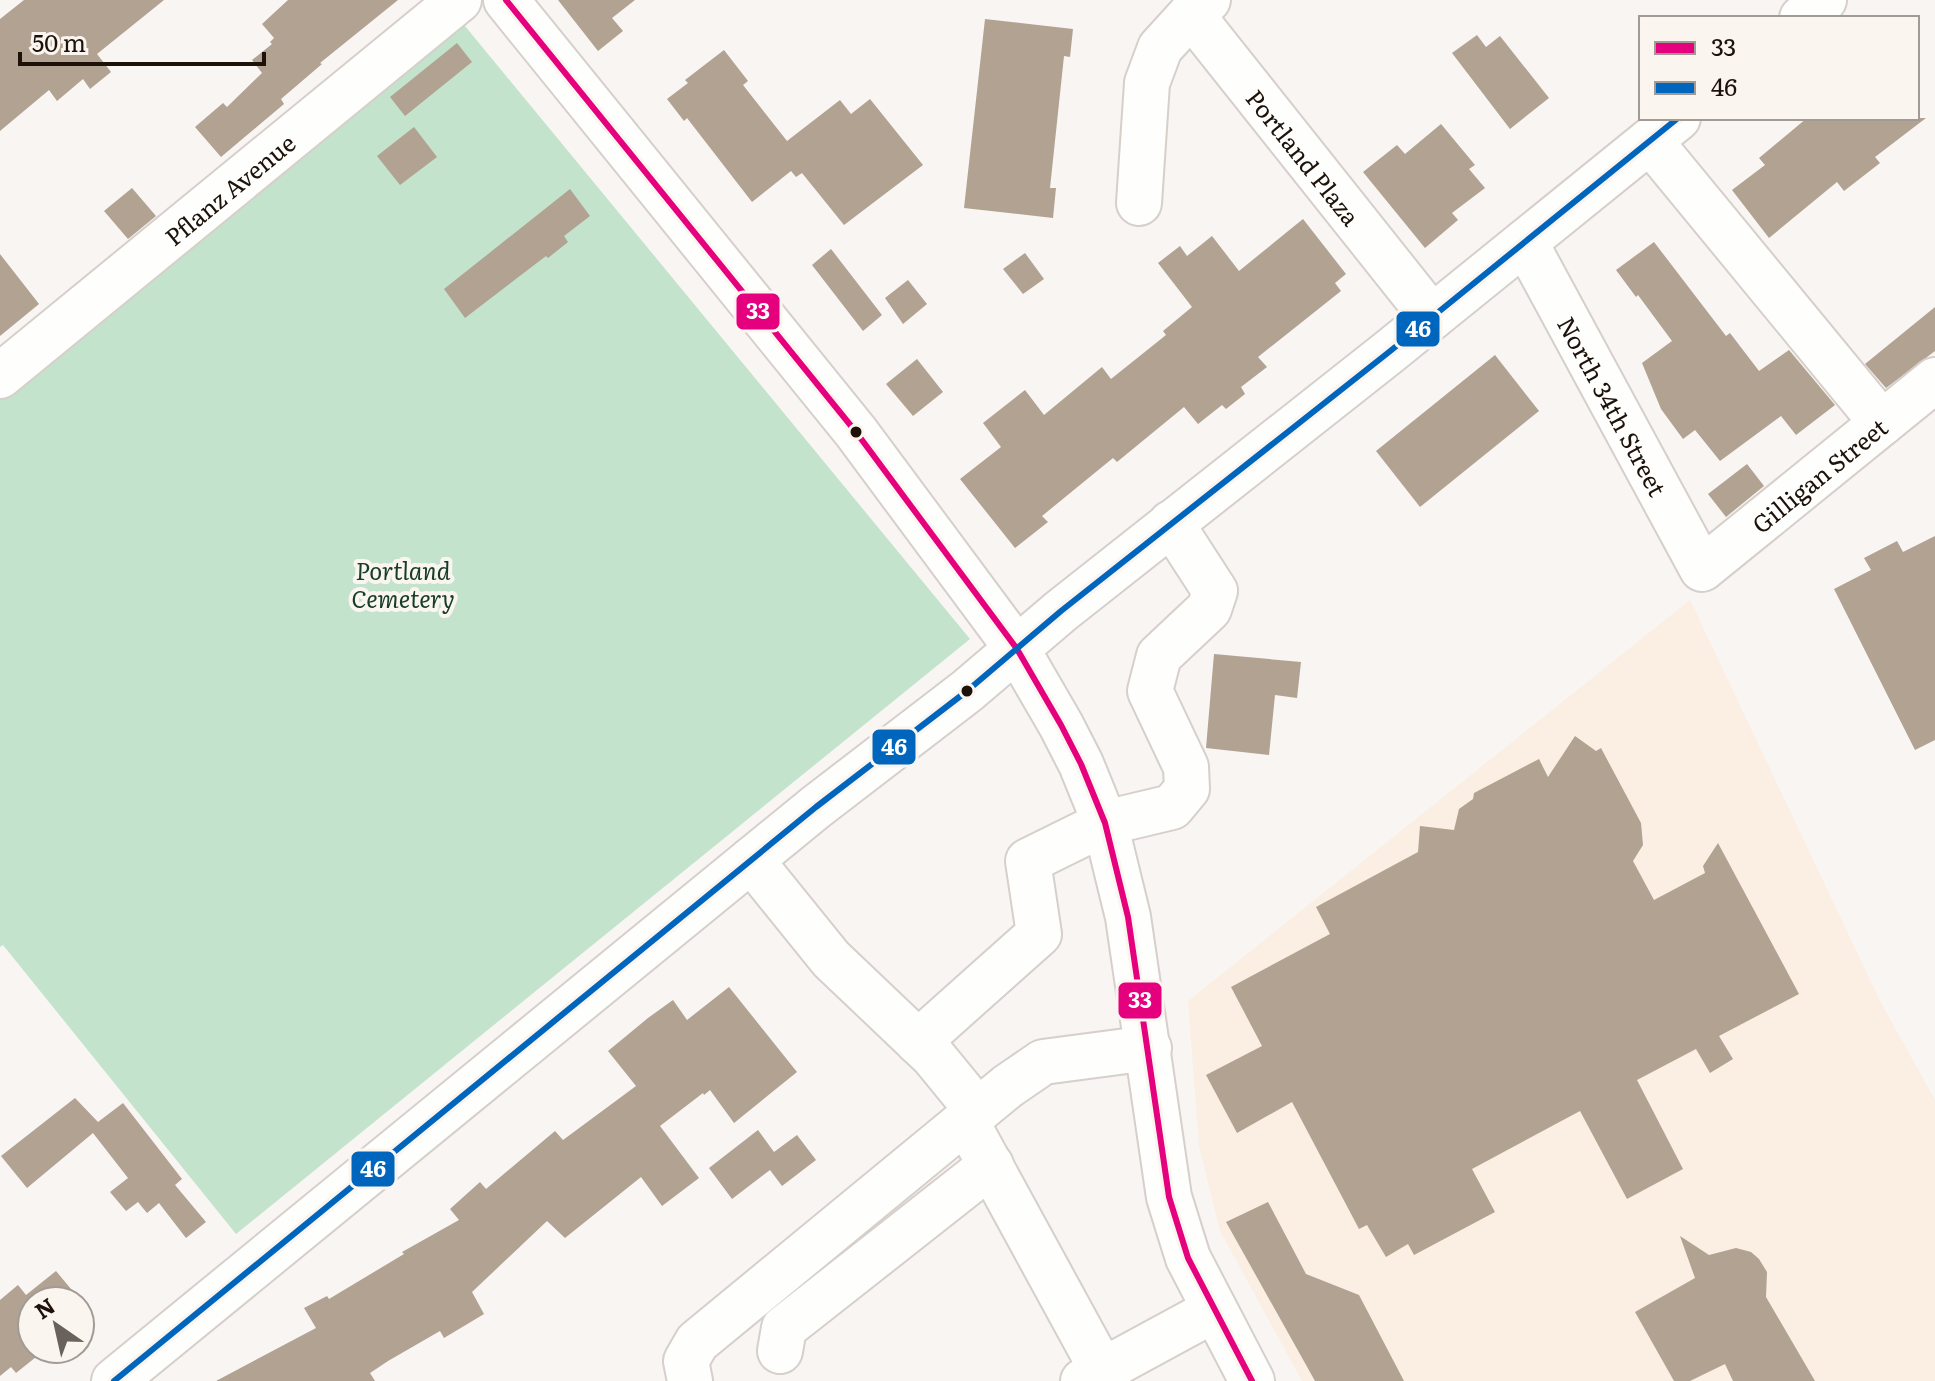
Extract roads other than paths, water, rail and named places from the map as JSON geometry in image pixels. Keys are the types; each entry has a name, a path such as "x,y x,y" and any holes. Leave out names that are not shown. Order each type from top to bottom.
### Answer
{"street":[{"name":"Pflanz Avenue","path":"0,376 459,0"},
{"path":"506,0 856,432 1017,649 1061,725 1105,823 1128,917 1169,1197 1188,1258 1252,1381"},
{"path":"1804,16 1824,0"},
{"path":"1139,203 1150,72 1160,48 1200,7"},
{"name":"Portland Plaza","path":"1200,7 1432,317"},
{"path":"114,1381 751,860 1664,129 1882,423"},
{"name":"North 34th Street","path":"1525,242 1702,569"},
{"name":"Gilligan Street","path":"1702,569 1935,380"},
{"path":"918,1042 1039,934 1028,861 1105,823 1172,807 1187,789 1186,767 1150,691 1159,656 1209,609 1215,591 1171,523"},
{"path":"751,860 831,959 918,1042 972,1116 991,1165 1097,1378 1214,1310"},
{"path":"690,1381 686,1361 697,1342 972,1116 1043,1062 1149,1048"},
{"path":"780,1351 784,1328 991,1165"}],"park label":[{"name":"Portland Cemetery","path":"403,583"}]}
